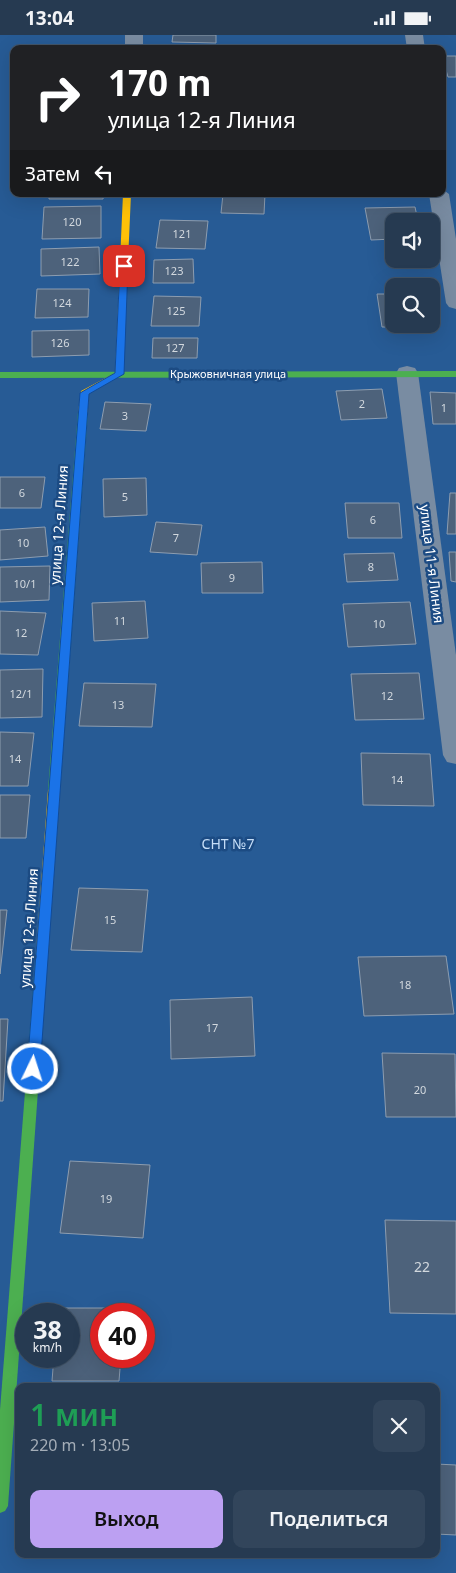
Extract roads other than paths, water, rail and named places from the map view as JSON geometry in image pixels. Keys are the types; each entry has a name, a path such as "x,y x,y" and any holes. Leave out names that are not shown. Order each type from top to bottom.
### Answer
{"street":[{"path":"119,374 127,197"},
{"path":"439,197 456,303"},
{"name":"улица 11-я Линия","path":"407,373 456,755"},
{"name":"Крыжовничная улица","path":"0,375 456,373"},
{"name":"улица 12-я Линия","path":"0,1506 84,393 119,374"}],"park label":[{"name":"СНТ №7","path":"228,844"}]}
